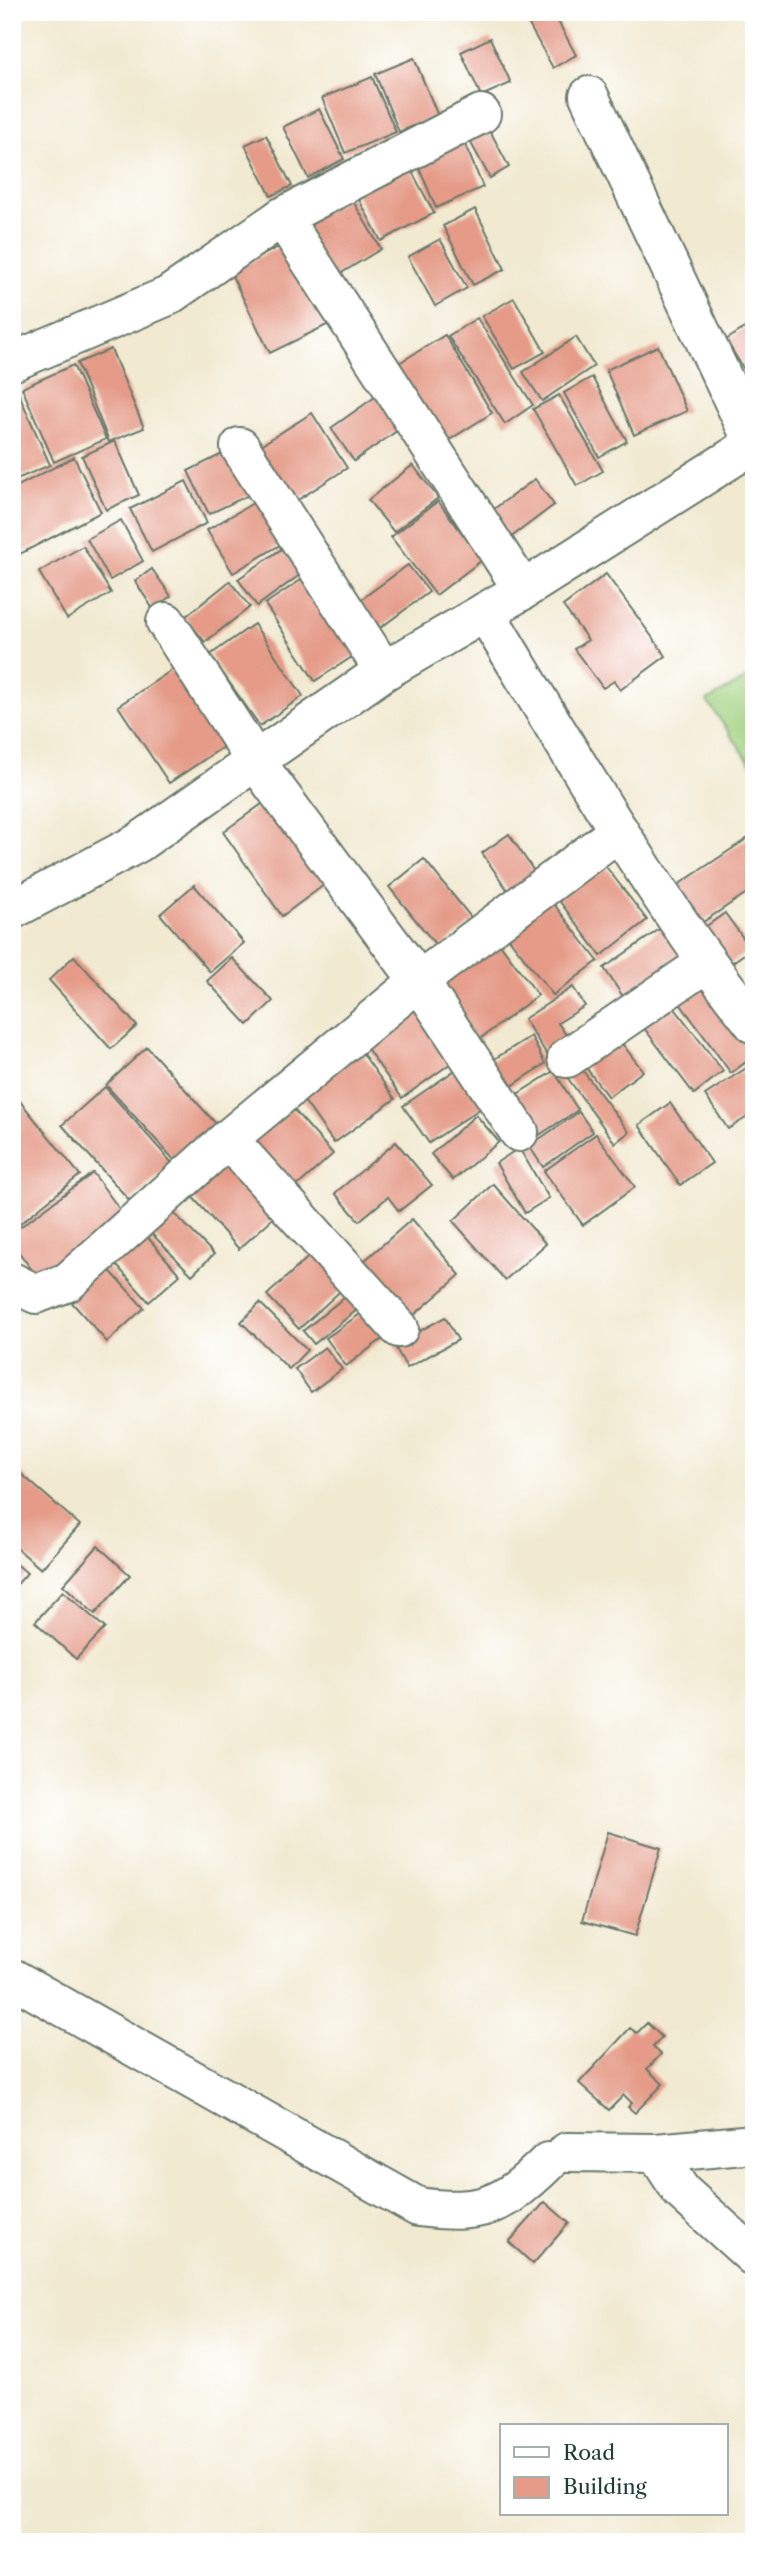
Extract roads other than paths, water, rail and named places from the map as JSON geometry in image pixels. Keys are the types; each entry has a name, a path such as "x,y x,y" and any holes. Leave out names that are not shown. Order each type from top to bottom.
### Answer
{"street":[{"path":"12,910 138,843 384,671 523,590 754,444 589,96"},
{"path":"12,362 168,296 282,217 481,114"},
{"path":"282,217 523,590"},
{"path":"240,447 384,671"},
{"path":"485,612 619,831 706,963 754,1024"},
{"path":"166,622 256,762 419,981 519,1132"},
{"path":"12,1283 36,1294 68,1282 228,1139 419,981 619,831"},
{"path":"567,1058 706,963"},
{"path":"228,1139 399,1328"},
{"path":"12,1978 418,2207 457,2211 482,2209 520,2189 558,2157 656,2153 754,2144"},
{"path":"656,2153 681,2191 754,2258"}]}
